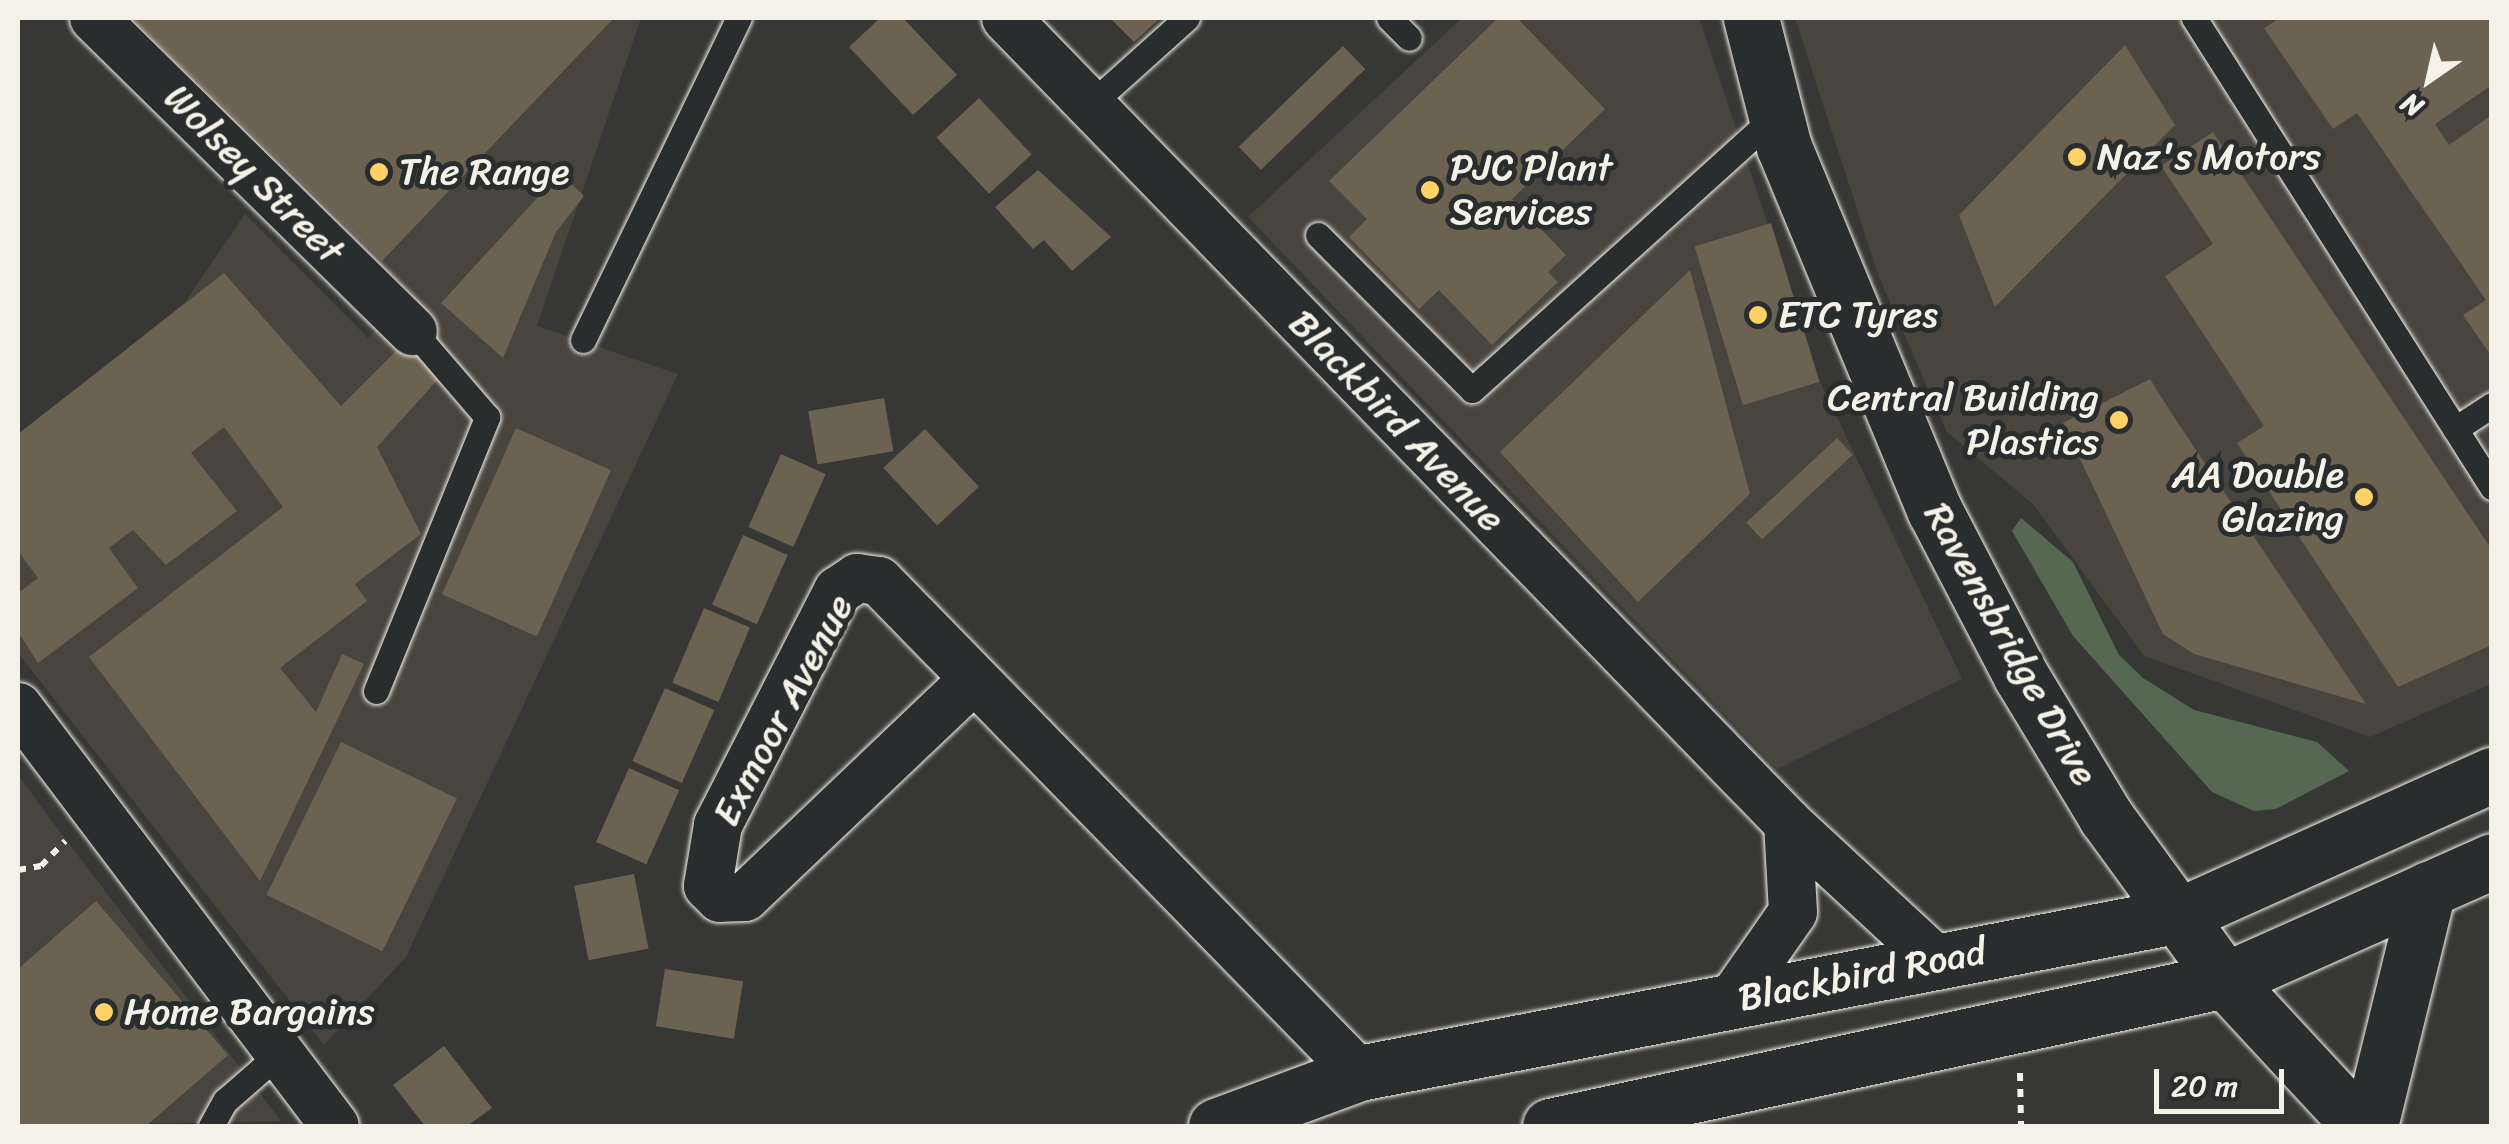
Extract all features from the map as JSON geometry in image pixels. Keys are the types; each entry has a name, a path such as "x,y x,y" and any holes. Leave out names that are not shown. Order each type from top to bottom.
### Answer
{"street":[{"name":"Wolsey Street","path":"94,18 413,331"},
{"name":"Blackbird Avenue","path":"1006,18 1788,824 1937,960"},
{"name":"Ravensbridge Drive","path":"1751,18 1776,115 1935,511 2078,770 2225,980 2360,1126"},
{"name":"Exmoor Avenue","path":"974,679 745,896 720,898 708,886 718,826 838,590 857,578 879,581 1358,1073"},
{"path":"18,707 335,1126"},
{"name":"Blackbird Road","path":"1216,1126 1358,1073 2180,915 2492,774"},
{"path":"1731,1001 1793,912 1788,824"},
{"name":"Blackbird Road","path":"1550,1126 2225,980 2492,861"},
{"path":"2370,1126 2428,890"}],"lane":[{"path":"583,340 739,18"},
{"path":"1091,104 1187,18"},
{"path":"1389,18 1409,38"},
{"path":"2205,21 2492,486"},
{"path":"1318,235 1472,390 1776,115"},
{"path":"376,691 487,417 413,331"},
{"path":"2455,429 2492,405"},
{"path":"211,1126 225,1101 280,1053"}],"path":[{"path":"18,870 41,866 96,810"}],"shaded area":[{"path":"125,18 641,18 537,326 678,374 406,957 324,1045 18,653 18,437 185,302 245,214 368,338 412,294"},
{"path":"1462,18 1699,18 1820,382 1962,679 1777,769 1248,217"},
{"path":"1795,18 2491,18 2491,684 2370,737 2144,656 2034,505 1947,432 1879,277"},
{"name":"Home Bargains","path":"18,775 63,836 281,1121 18,1126"}],"green space":[{"path":"2021,518 2073,562 2119,655 2143,678 2194,710 2317,742 2349,771 2276,809 2254,811 2212,792 2073,636 2012,531"}],"building":[{"name":"The Range","path":"132,18 614,18 382,261"},
{"path":"880,18 903,18 957,75 913,115 849,47"},
{"path":"1110,18 1160,18 1134,42"},
{"name":"PJC Plant Services","path":"1498,18 1517,18 1605,109 1512,199 1566,255 1548,272 1558,282 1492,345 1439,290 1419,309 1349,237 1367,219 1329,181"},
{"path":"2280,18 2492,18 2492,85 2435,124 2449,145 2492,115 2492,357 2463,315 2486,300 2357,113 2333,129 2264,28"},
{"name":"Naz's Motors","path":"2125,45 2175,125 1995,307 1959,215"},
{"path":"1343,46 1365,69 1261,170 1239,147"},
{"path":"979,98 1032,154 989,194 937,138"},
{"name":"AA Double Glazing","path":"2213,132 2492,550 2492,645 2398,687 2237,443 2264,426 2165,276 2213,244 2161,166"},
{"path":"1038,170 1111,237 1072,271 1044,240 1033,249 995,207"},
{"path":"560,173 584,196 556,232 503,358 441,303"},
{"name":"ETC Tyres","path":"1771,223 1820,382 1743,405 1694,246"},
{"path":"1690,270 1750,494 1638,602 1500,452"},
{"path":"224,273 341,406 404,343 440,377 377,447 421,534 355,584 367,601 280,668 316,712 342,654 364,664 260,881 89,657 283,507 224,427 191,453 237,511 166,565 133,530 109,548 138,588 38,663 18,632 18,593 38,578 18,551 18,434"},
{"path":"2150,379 2366,704 2194,654 2163,634 2063,423"},
{"path":"884,398 893,451 818,465 808,411"},
{"path":"516,428 611,470 537,637 442,594"},
{"path":"925,429 979,487 937,526 883,468"},
{"path":"1837,438 1853,455 1762,539 1746,523"},
{"path":"781,454 826,474 793,547 748,527"},
{"path":"743,535 788,555 757,624 712,604"},
{"path":"704,608 750,628 718,702 672,683"},
{"path":"665,688 714,710 682,783 632,761"},
{"path":"341,742 457,799 382,951 266,895"},
{"path":"629,768 679,790 646,864 596,842"},
{"path":"634,874 649,949 589,960 574,886"},
{"name":"Home Bargains","path":"96,901 228,1055 146,1126 18,1126 18,969"},
{"path":"665,969 743,981 734,1039 656,1026"},
{"path":"444,1046 492,1108 467,1126 425,1126 393,1085"}],"place":[{"name":"Naz's Motors","path":"2077,157"},
{"name":"The Range","path":"379,172"},
{"name":"PJC Plant Services","path":"1430,190"},
{"name":"ETC Tyres","path":"1758,315"},
{"name":"Central Building Plastics","path":"2119,420"},
{"name":"AA Double Glazing","path":"2364,497"},
{"name":"Home Bargains","path":"104,1012"}]}
